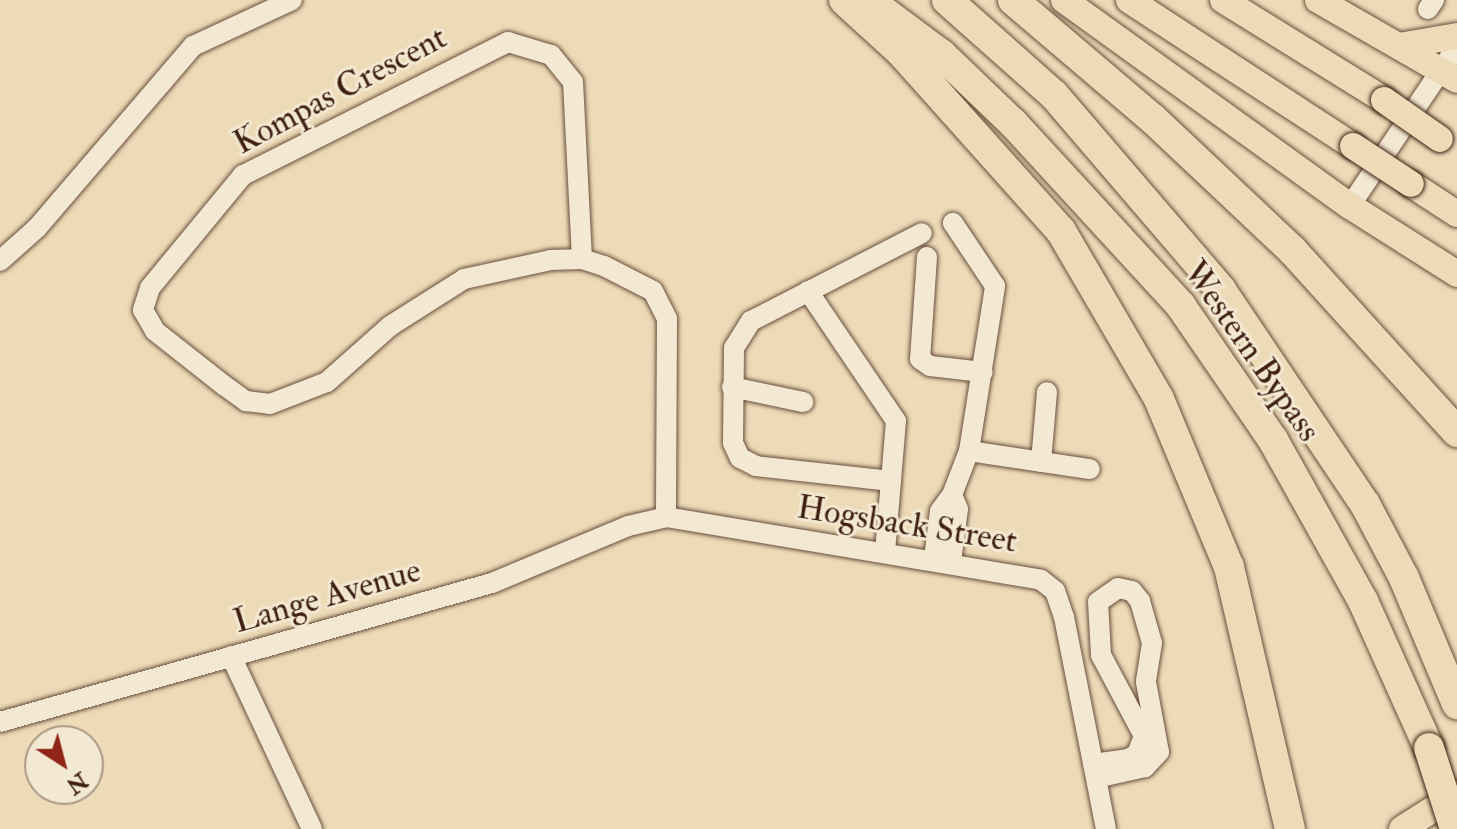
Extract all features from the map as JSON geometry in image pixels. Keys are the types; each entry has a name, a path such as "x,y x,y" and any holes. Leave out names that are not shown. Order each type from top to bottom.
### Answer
{"highway":[{"path":"844,0 901,52 1061,231 1159,399 1229,567 1290,829"},
{"name":"Western Bypass","path":"868,0 942,55 1013,123 1181,306 1273,440 1363,601 1429,748 1455,829"},
{"name":"Western Bypass","path":"947,0 1054,95 1221,290 1365,504 1404,578 1457,704"},
{"path":"1013,0 1153,119 1292,250 1457,432"}],"main road":[{"path":"1064,0 1350,206 1457,274"},
{"path":"1129,0 1457,214"},
{"path":"1223,0 1449,144"},
{"path":"1318,0 1450,75"},
{"path":"1399,46 1457,36"},
{"path":"1402,829 1457,794"}],"street":[{"path":"0,261 37,228 161,78 193,46 292,0"},
{"name":"Kompas Crescent","path":"582,259 573,82 551,55 508,42 243,175 150,288 143,310 155,331 225,386 246,401 270,404 327,382 390,326 464,279 514,265 582,259 645,285 667,319 666,517"},
{"path":"1350,206 1450,75 1457,46"},
{"path":"943,560 958,509 952,495 969,451 995,286 953,223"},
{"path":"891,481 748,463 733,443 734,348 745,329 808,291 922,233"},
{"path":"927,257 920,359 930,366 983,372"},
{"path":"808,291 893,413 897,429 885,552"},
{"path":"732,387 803,402"},
{"path":"1041,462 1047,392"},
{"path":"969,451 1090,469"},
{"name":"Hogsback Street","path":"666,517 1031,575 1055,591 1106,829"},
{"name":"Lange Avenue","path":"0,722 506,579 628,526 666,517"},
{"path":"1118,588 1132,591 1140,601 1152,643 1146,682 1159,752 1145,767 1094,771 1137,754 1144,736 1101,655 1098,602 1118,588"},
{"path":"231,656 312,829"}]}
